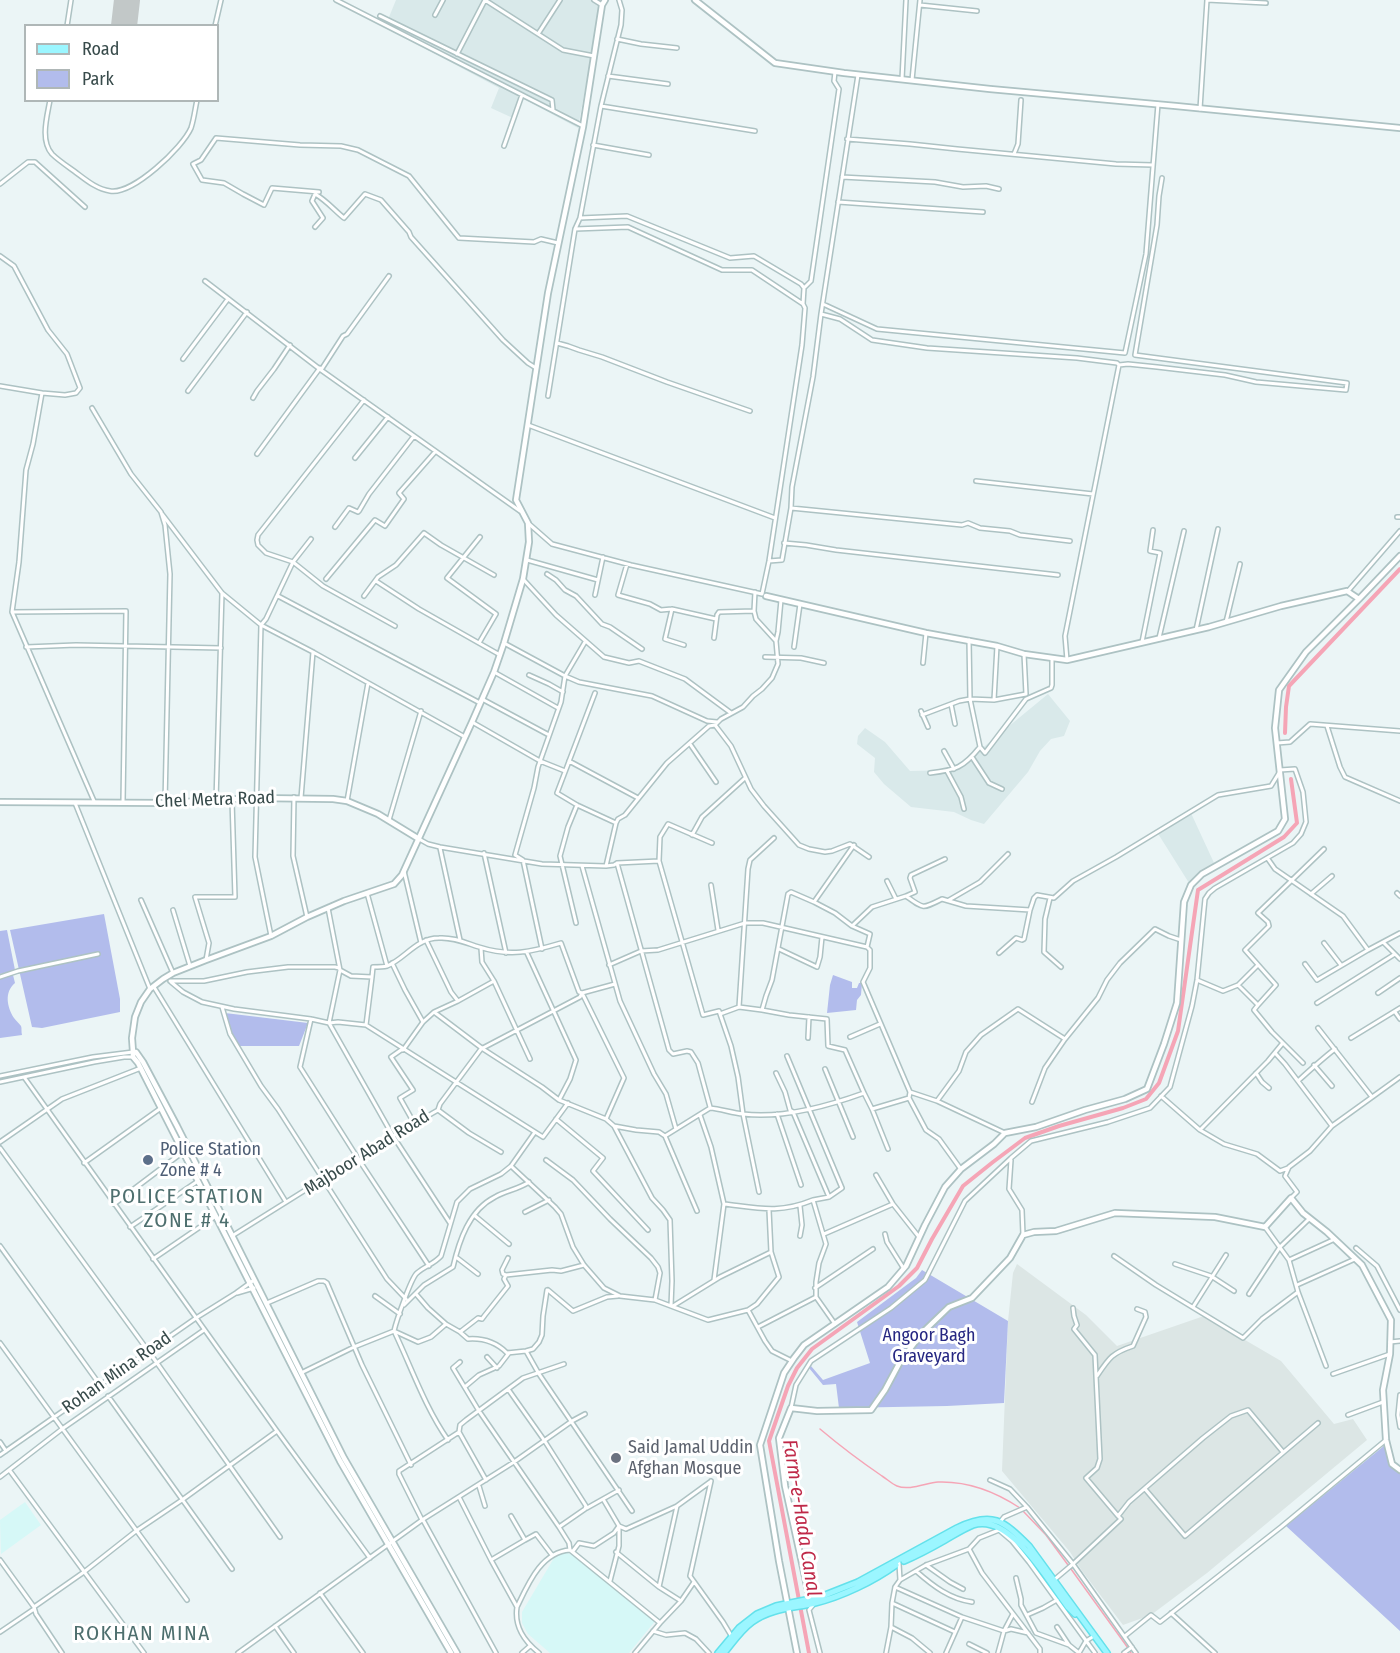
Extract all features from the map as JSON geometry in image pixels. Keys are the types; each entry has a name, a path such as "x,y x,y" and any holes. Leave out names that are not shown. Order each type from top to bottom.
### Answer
{"main road":[{"path":"815,1601 858,1582 973,1520 988,1518 1013,1530 1029,1546 1107,1653"},
{"path":"724,1653 741,1632 753,1622 777,1610 860,1587 883,1575 899,1563 974,1525 987,1523 998,1526 1010,1534 1025,1549 1068,1607 1089,1628"},
{"path":"718,1653 748,1620 757,1614 776,1606 790,1606"}],"street":[{"path":"67,24 71,0"},
{"path":"215,24 221,0"},
{"path":"336,0 583,127"},
{"path":"435,15 443,0"},
{"path":"457,54 485,0 563,50 594,56"},
{"path":"538,34 560,0"},
{"path":"230,1238 133,1054 132,1038 135,1017 141,1002 152,988 168,979 173,973 271,936 328,908 393,884 404,871 472,722 494,672 524,579 529,542 528,524 516,500 548,293 583,127 603,3 594,0"},
{"path":"548,396 575,229 580,218 601,106 621,25 622,10 619,0"},
{"path":"695,0 775,63 858,75 990,89 1400,128"},
{"path":"902,79 906,0"},
{"path":"912,80 920,0"},
{"path":"1200,109 1207,0 1266,3"},
{"path":"920,5 977,11"},
{"path":"380,16 552,100 553,111"},
{"path":"616,39 677,48"},
{"path":"764,595 802,345 804,288 811,281 840,89 834,81 835,72"},
{"path":"769,561 782,560 791,508 792,487 813,377 858,75"},
{"path":"608,76 668,84"},
{"path":"504,146 522,95"},
{"path":"1014,154 1018,144 1022,100"},
{"path":"50,102 46,142 52,154 92,185 112,192 142,179 157,168 184,140 191,128 197,102"},
{"path":"823,304 877,329 1125,353 1146,254 1158,104"},
{"path":"601,106 755,131"},
{"path":"319,192 272,188 264,205 224,183 202,180 193,164 201,159 216,138 341,146 358,150 409,176 459,237 534,242 541,239 559,243"},
{"path":"847,140 1116,164 1153,165"},
{"path":"593,145 649,155"},
{"path":"0,184 28,162 35,162 85,207"},
{"path":"842,177 935,182 963,187 986,186 999,189"},
{"path":"821,314 840,320 872,340 927,348 1077,358 1119,365 1128,364 1225,375 1256,382 1346,390 1347,383 1135,355 1157,225 1162,178"},
{"path":"315,227 323,218 312,201 315,194 344,218 365,194 381,200 503,340 528,363 537,368"},
{"path":"838,202 983,212"},
{"path":"580,218 627,216 730,258 754,256 804,288"},
{"path":"575,229 628,227 722,270 752,270 803,303"},
{"path":"0,256 14,266 48,330 67,354 80,388 76,393 65,395 0,386"},
{"path":"257,454 389,276"},
{"path":"205,281 321,369 524,514"},
{"path":"183,359 228,299"},
{"path":"188,392 247,312"},
{"path":"557,343 750,411"},
{"path":"253,398 290,345"},
{"path":"1067,660 1065,636 1119,365"},
{"path":"42,393 26,470 19,562 12,612 94,801"},
{"path":"364,400 256,540 266,553 293,562 323,586 395,626"},
{"path":"93,408 130,474 222,593 261,625 465,737"},
{"path":"356,458 388,417"},
{"path":"528,425 775,518"},
{"path":"335,527 349,508 359,511 369,494 414,436"},
{"path":"326,579 375,520 385,526 404,499 399,493 436,451"},
{"path":"976,481 1093,494"},
{"path":"791,508 962,525 969,523 980,528 1070,541"},
{"path":"161,512 165,525 170,574 165,803"},
{"path":"528,524 552,544 627,564 926,633 969,640 1024,654 1067,660 1347,591 1384,552 1400,531"},
{"path":"1196,630 1218,529"},
{"path":"1142,642 1160,553 1150,551 1153,530"},
{"path":"1159,638 1184,531"},
{"path":"364,596 378,578 396,566 424,532 441,545 494,575"},
{"path":"479,643 496,614 447,578 480,537"},
{"path":"271,936 255,857 261,625 293,562 311,539"},
{"path":"784,543 1059,575"},
{"path":"798,1653 760,1445 784,1373 804,1346 888,1287 906,1266 945,1187 961,1169 1005,1133 1036,1127 1084,1110 1125,1099 1147,1089 1177,1003 1184,902 1191,885 1202,874 1278,831 1285,819 1275,728 1279,690 1306,652 1400,556"},
{"path":"596,595 603,557"},
{"path":"527,560 598,580"},
{"path":"627,564 618,595 650,604 661,610 672,609 716,619"},
{"path":"1226,622 1240,564"},
{"path":"547,574 565,590 576,596 602,624 642,649"},
{"path":"524,579 556,615 604,657 629,663 639,662 685,679 730,713"},
{"path":"376,581 419,609 500,655"},
{"path":"1347,591 1359,599"},
{"path":"754,592 756,619 776,641"},
{"path":"216,801 222,593"},
{"path":"277,596 549,735"},
{"path":"606,866 618,819 625,815 667,763 709,726 743,707 772,678 778,664 776,641 781,600"},
{"path":"794,647 800,604"},
{"path":"672,609 665,639 684,645"},
{"path":"12,612 126,611 123,802"},
{"path":"714,638 716,619 720,612 754,611"},
{"path":"923,663 926,633"},
{"path":"969,640 970,699 980,747 985,753 1026,699 1051,688 1052,657"},
{"path":"542,949 523,860 515,855 540,761 563,692 565,676 585,642"},
{"path":"504,643 579,682 652,696 707,722 717,723"},
{"path":"26,647 76,645 221,648"},
{"path":"994,700 997,646"},
{"path":"301,798 313,652"},
{"path":"1024,654 1026,699"},
{"path":"765,657 801,658 824,663"},
{"path":"494,672 558,708"},
{"path":"529,675 563,692"},
{"path":"347,801 368,683"},
{"path":"595,693 557,793 578,806 616,823"},
{"path":"928,727 921,713 959,700 994,700 1026,694"},
{"path":"951,704 955,724"},
{"path":"389,820 421,711"},
{"path":"472,722 540,761 565,771"},
{"path":"717,723 731,746 751,789 800,845 825,852 850,844 869,857"},
{"path":"1276,742 1290,742 1310,724 1400,731"},
{"path":"1327,726 1345,777 1400,801"},
{"path":"690,744 716,782"},
{"path":"930,772 947,771 964,764 980,747"},
{"path":"944,751 954,769"},
{"path":"972,758 989,783 1002,789"},
{"path":"569,761 638,798"},
{"path":"820,1653 809,1610 815,1601 809,1595 785,1486 779,1438 791,1408 796,1385 811,1361 891,1308 924,1280 965,1201 1030,1142 1108,1122 1150,1108 1170,1087 1197,980 1205,899 1215,888 1293,843 1301,834 1306,822 1304,792 1295,769 1279,771"},
{"path":"947,771 961,797 964,809"},
{"path":"999,953 1016,938 1024,939 1030,910 1037,895 1054,898 1073,881 1218,795 1271,786 1279,771"},
{"path":"692,835 702,817 745,778"},
{"name":"Chel Metra Road","path":"0,802 165,803 256,798 333,799 347,801 389,820 419,839"},
{"path":"294,798 293,856 307,917"},
{"path":"206,960 209,943 195,897 235,897 232,800"},
{"path":"75,801 152,988 286,1203"},
{"path":"576,923 560,856 568,827 578,806"},
{"path":"712,843 668,824 660,837 658,861 703,1015 719,1011 731,1046 759,1192"},
{"path":"739,1007 748,868 750,860 774,838"},
{"path":"419,839 440,847 542,864 606,866 617,863 658,861"},
{"path":"814,902 854,845"},
{"path":"440,847 460,940"},
{"path":"1303,1063 1282,1044 1254,1010 1276,985 1245,950 1269,926 1258,913 1324,849"},
{"path":"484,853 506,953"},
{"path":"949,900 980,882 1008,854"},
{"path":"852,926 872,907 915,892 911,875 945,858"},
{"path":"1268,858 1275,869 1343,916 1368,950"},
{"path":"617,863 669,1050 673,1054 691,1052 698,1063 710,1108"},
{"path":"582,866 620,1000 666,1094 676,1130"},
{"path":"404,871 421,943"},
{"path":"1311,894 1332,876"},
{"path":"887,881 896,899"},
{"path":"711,885 718,931"},
{"path":"762,1010 772,980 791,892 835,913 852,926 870,934 867,947 870,950 870,968 863,982 910,1092 909,1098 926,1130 939,1139 961,1169"},
{"path":"367,893 387,966"},
{"path":"906,896 921,907 942,899 966,906 1030,910"},
{"path":"1050,898 1045,919 1044,952 1060,967"},
{"path":"141,900 173,973"},
{"path":"328,908 340,970 329,1023 393,1136 450,1223"},
{"path":"173,910 190,966"},
{"path":"609,964 641,951 658,950 745,923 764,923 867,947"},
{"path":"1032,1102 1046,1068 1065,1039 1098,998 1107,980 1120,963 1155,929 1181,940"},
{"path":"1305,964 1317,980 1400,933"},
{"path":"366,1025 373,967 387,966 426,940 438,938 460,940 481,948 506,953 527,953 561,943 579,992 582,993 624,1078 606,1119"},
{"path":"779,949 817,967 822,938"},
{"path":"426,940 451,992 458,1001"},
{"path":"1324,942 1341,966"},
{"path":"1383,942 1400,959"},
{"path":"481,948 482,962 494,981 530,1059"},
{"path":"527,953 576,1060 570,1079 559,1100"},
{"path":"0,977 98,954"},
{"path":"1317,1003 1395,954"},
{"path":"392,963 423,1022"},
{"path":"1197,980 1223,991 1238,985 1257,966"},
{"path":"168,979 204,981 247,972 288,967 335,967 351,976 372,977"},
{"path":"1378,993 1400,978"},
{"path":"168,979 183,992 202,1002 234,1010 311,1018 329,1023 366,1025 543,1137 568,1104"},
{"path":"414,1123 400,1098 413,1090 391,1058 404,1050 423,1022 434,1012 494,981"},
{"name":"Majboor Abad Road","path":"230,1238 438,1110 440,1104 483,1048 580,997 582,993 615,984"},
{"path":"1238,985 1258,1005"},
{"path":"222,1007 230,1034 261,1086 387,1280 406,1299"},
{"path":"720,1014 739,1007 827,1019 828,1046 845,1050 888,1149"},
{"path":"1352,1038 1400,1008"},
{"path":"937,1101 959,1071 966,1052 981,1035 1018,1009 1065,1039"},
{"path":"434,1012 559,1100 606,1119 614,1126 652,1198 670,1220 672,1306"},
{"path":"1395,1012 1400,1019"},
{"path":"808,1038 810,1017"},
{"path":"311,1018 300,1067 429,1266"},
{"path":"850,1037 880,1024"},
{"path":"1318,1028 1372,1097"},
{"path":"1200,1130 1282,1044"},
{"path":"1298,1081 1335,1049"},
{"path":"0,1076 52,1068 93,1057 136,1052 148,1071 299,1374"},
{"path":"1275,1053 1332,1126"},
{"path":"75,1063 94,1062 133,1054"},
{"path":"724,1204 769,1210 790,1208 830,1197 842,1188 787,1056"},
{"path":"93,1057 94,1062"},
{"path":"1314,1065 1332,1086"},
{"path":"0,1082 52,1068"},
{"path":"0,1142 62,1099 141,1068"},
{"path":"825,1069 853,1137"},
{"path":"16,1073 17,1078"},
{"path":"776,1073 790,1110 793,1112 830,1197"},
{"path":"1256,1073 1269,1088"},
{"path":"24,1077 276,1431 370,1558"},
{"path":"1161,1096 1200,1130 1224,1144 1257,1154 1280,1171 1310,1151 1332,1126 1400,1077"},
{"path":"910,1092 937,1101 1005,1133"},
{"path":"665,1136 710,1108 743,1114 777,1114 811,1110 864,1093"},
{"path":"872,1109 909,1098"},
{"path":"84,1162 161,1107"},
{"path":"438,1110 469,1133 501,1152"},
{"path":"777,1114 801,1185"},
{"path":"700,1115 711,1147 724,1204 714,1280"},
{"path":"556,1119 603,1158 593,1171 648,1230"},
{"path":"614,1126 659,1132 665,1136 697,1211"},
{"path":"448,1440 420,1391 394,1331 409,1287 416,1274 435,1263 441,1256 457,1202 470,1189 501,1174 511,1166 535,1132"},
{"path":"0,1148 157,1363 280,1537"},
{"path":"114,1204 184,1151"},
{"path":"791,1408 817,1411 871,1410 900,1362 921,1333 949,1306 972,1298 1010,1258 1023,1235 1022,1210 1009,1189 1011,1158"},
{"path":"546,1160 573,1180 651,1258 660,1273 655,1300"},
{"path":"511,1166 561,1214 573,1247 584,1265 604,1288 620,1296"},
{"path":"1265,1227 1297,1192 1285,1176 1289,1167"},
{"path":"876,1175 894,1204 920,1237"},
{"path":"130,1227 199,1180"},
{"path":"403,1306 424,1285 453,1267 473,1215 487,1200 529,1182"},
{"path":"1292,1198 1303,1213 1362,1265 1391,1320 1390,1354 1383,1402 1386,1440 1392,1464 1400,1470"},
{"path":"525,1212 549,1200"},
{"path":"813,1200 826,1244 819,1263 816,1297 835,1323"},
{"path":"824,1234 894,1204"},
{"path":"800,1206 800,1236"},
{"path":"416,1294 446,1324 468,1339 484,1340 507,1353 534,1349 542,1335 547,1290 573,1311 607,1297 620,1296 655,1300 708,1320 748,1310 757,1304 779,1277 771,1252 769,1210"},
{"path":"1023,1235 1056,1231 1115,1213 1215,1217 1265,1227 1289,1260 1298,1292 1326,1366"},
{"path":"473,1215 509,1244"},
{"path":"153,1259 217,1216"},
{"path":"1249,1294 1280,1247 1310,1218"},
{"path":"885,1234 887,1242 904,1269"},
{"path":"1289,1260 1335,1239"},
{"path":"0,1246 100,1385"},
{"path":"1356,1248 1377,1266 1400,1310"},
{"path":"815,1288 873,1249"},
{"path":"672,1306 714,1280 771,1252"},
{"path":"1192,1307 1226,1255"},
{"path":"456,1256 478,1274"},
{"path":"1114,1256 1156,1285 1243,1338 1262,1319 1298,1292"},
{"path":"506,1275 502,1270 508,1258"},
{"path":"1297,1285 1356,1259"},
{"path":"1175,1264 1211,1276 1234,1291"},
{"path":"506,1275 561,1271 584,1265"},
{"path":"460,1332 478,1318 482,1319 508,1286 504,1279 506,1275"},
{"name":"Rohan Mina Road","path":"0,1455 252,1281"},
{"path":"266,1304 318,1281 329,1285 354,1347 411,1465"},
{"path":"255,1287 266,1304 340,1461 457,1653"},
{"name":"Rohan Mina Road","path":"236,1293 255,1287"},
{"path":"375,1296 400,1314"},
{"path":"758,1327 816,1297"},
{"path":"1054,1580 1120,1519 1086,1478 1097,1467 1100,1460 1095,1355 1074,1329 1077,1325 1073,1308"},
{"path":"1096,1378 1116,1352 1133,1346 1146,1317 1145,1312 1137,1309"},
{"path":"748,1310 772,1351 792,1361"},
{"path":"299,1374 354,1347 394,1331 418,1342 432,1337 446,1324"},
{"path":"0,1477 62,1429 204,1330"},
{"path":"1390,1342 1400,1341"},
{"path":"0,1343 187,1600"},
{"path":"465,1386 479,1375 497,1368 507,1354 514,1351"},
{"path":"526,1351 539,1374 632,1511"},
{"path":"1333,1374 1390,1354"},
{"path":"487,1357 497,1368"},
{"path":"460,1362 453,1368 479,1411 559,1527 571,1550 660,1623"},
{"path":"486,1480 459,1432 460,1425 523,1378 564,1365"},
{"path":"508,1389 544,1440 586,1506 585,1509"},
{"path":"1400,1395 1398,1415 1400,1427"},
{"path":"108,1396 232,1569"},
{"path":"1348,1415 1383,1402"},
{"path":"1118,1516 1129,1502 1231,1416 1248,1410 1283,1452"},
{"path":"238,1653 422,1520 514,1462 572,1420 585,1414"},
{"path":"1145,1489 1185,1536 1318,1423"},
{"path":"0,1632 276,1431"},
{"path":"459,1432 398,1473 496,1653"},
{"path":"1125,1636 1151,1615 1160,1622 1281,1527 1386,1440"},
{"path":"0,1443 6,1450"},
{"path":"10,1470 144,1653"},
{"path":"485,1506 478,1486 486,1480"},
{"path":"990,1480 1010,1489 1027,1507 1073,1564 1136,1653"},
{"path":"619,1526 626,1529 677,1506 711,1481 690,1576 732,1637"},
{"path":"559,1527 619,1490"},
{"path":"459,1497 517,1607"},
{"path":"603,1499 619,1526 619,1546 610,1581"},
{"path":"659,1587 677,1506"},
{"path":"1000,1522 1004,1517 1027,1507"},
{"path":"512,1516 525,1540"},
{"path":"539,1653 530,1646 519,1629 516,1618 517,1607 532,1575 561,1550 571,1550 579,1543 594,1546 614,1533 619,1526"},
{"path":"886,1653 895,1587 900,1580 926,1565 969,1549 979,1538 999,1530 1012,1541 1095,1653"},
{"path":"491,1560 536,1534 552,1556"},
{"path":"390,1544 452,1653"},
{"path":"969,1549 982,1573 1012,1614 1023,1624 1040,1649 1040,1653"},
{"path":"616,1552 659,1587 681,1601"},
{"path":"0,1560 62,1653"},
{"path":"899,1563 900,1580"},
{"path":"926,1565 963,1589"},
{"path":"916,1571 933,1586 960,1600 972,1602"},
{"path":"1016,1578 1022,1599 1021,1605 1036,1633 1069,1645"},
{"path":"635,1653 681,1601 694,1582"},
{"path":"895,1587 962,1617 1004,1631 1011,1629 1028,1633"},
{"path":"320,1593 363,1653"},
{"path":"1027,1615 1057,1600"},
{"path":"892,1603 955,1632"},
{"path":"1172,1612 1215,1653"},
{"path":"998,1653 1012,1614"},
{"path":"946,1653 962,1617"},
{"path":"275,1626 294,1653"},
{"path":"891,1627 912,1638 930,1653"},
{"path":"1057,1628 1069,1645 1079,1653 1086,1641 1095,1636"},
{"path":"653,1631 666,1635 685,1633 709,1653"},
{"path":"969,1644 987,1653"},
{"path":"522,1653 530,1646"},
{"path":"1124,1653 1132,1647"}],"shaded area":[{"path":"396,0 601,1 578,128 522,98 515,119 491,108 499,88 390,30 389,17"},
{"path":"1048,694 1070,721 1064,736 1051,739 1040,751 1028,772 984,824 954,812 911,807 884,784 874,772 875,758 857,744 858,736 865,728 885,742 910,771 953,770 961,767"},
{"path":"1190,811 1215,865 1201,872 1189,883 1157,832"},
{"path":"1017,1264 1086,1315 1117,1346 1204,1316 1281,1361 1334,1424 1353,1419 1367,1440 1207,1573 1151,1615 1123,1625 1070,1552 1002,1471 1008,1321 1013,1273"},
{"path":"25,1502 41,1525 1,1554 0,1520"},
{"path":"565,1552 656,1620 629,1653 550,1653 528,1634 522,1623 522,1612 554,1558"}],"green space":[{"path":"104,914 120,999 120,1012 42,1028 32,1027 10,930"},
{"path":"7,930 15,970 0,974 0,931"},
{"path":"13,975 15,983 9,991 8,1004 14,1018 21,1026 22,1035 0,1038 0,979"},
{"path":"833,975 852,982 852,988 857,988 859,983 862,983 856,1010 827,1013"},
{"path":"225,1013 308,1023 299,1046 240,1046 231,1033"},
{"name":"Angoor Bagh Graveyard","path":"922,1270 1008,1321 1004,1403 839,1408 836,1384 823,1385 809,1368 811,1366 823,1380 870,1363 857,1322 916,1278"},
{"path":"1385,1445 1393,1468 1400,1473 1400,1631 1286,1526"}],"waterway":[{"path":"1285,733 1289,686 1400,569"},
{"name":"Farm-e-Hada Canal","path":"809,1653 769,1441 788,1386 797,1368 812,1349 899,1286 917,1268 963,1186 993,1162 1025,1138 1146,1099 1159,1083 1178,1031 1198,890 1284,837 1297,823 1291,779"},
{"path":"820,1429 897,1486 912,1487 938,1482 960,1483 991,1492 1020,1508"},
{"path":"1023,1511 1046,1535 1068,1565"},
{"path":"1071,1569 1128,1648"}],"runway":[{"path":"124,24 127,0"}],"place":[{"name":"Police Station Zone # 4","path":"148,1160"},
{"name":"Said Jamal Uddin Afghan Mosque","path":"616,1458"}],"district":[{"name":"POLICE STATION ZONE # 4","path":"187,1209"},
{"name":"ROKHAN MINA","path":"142,1634"}]}
